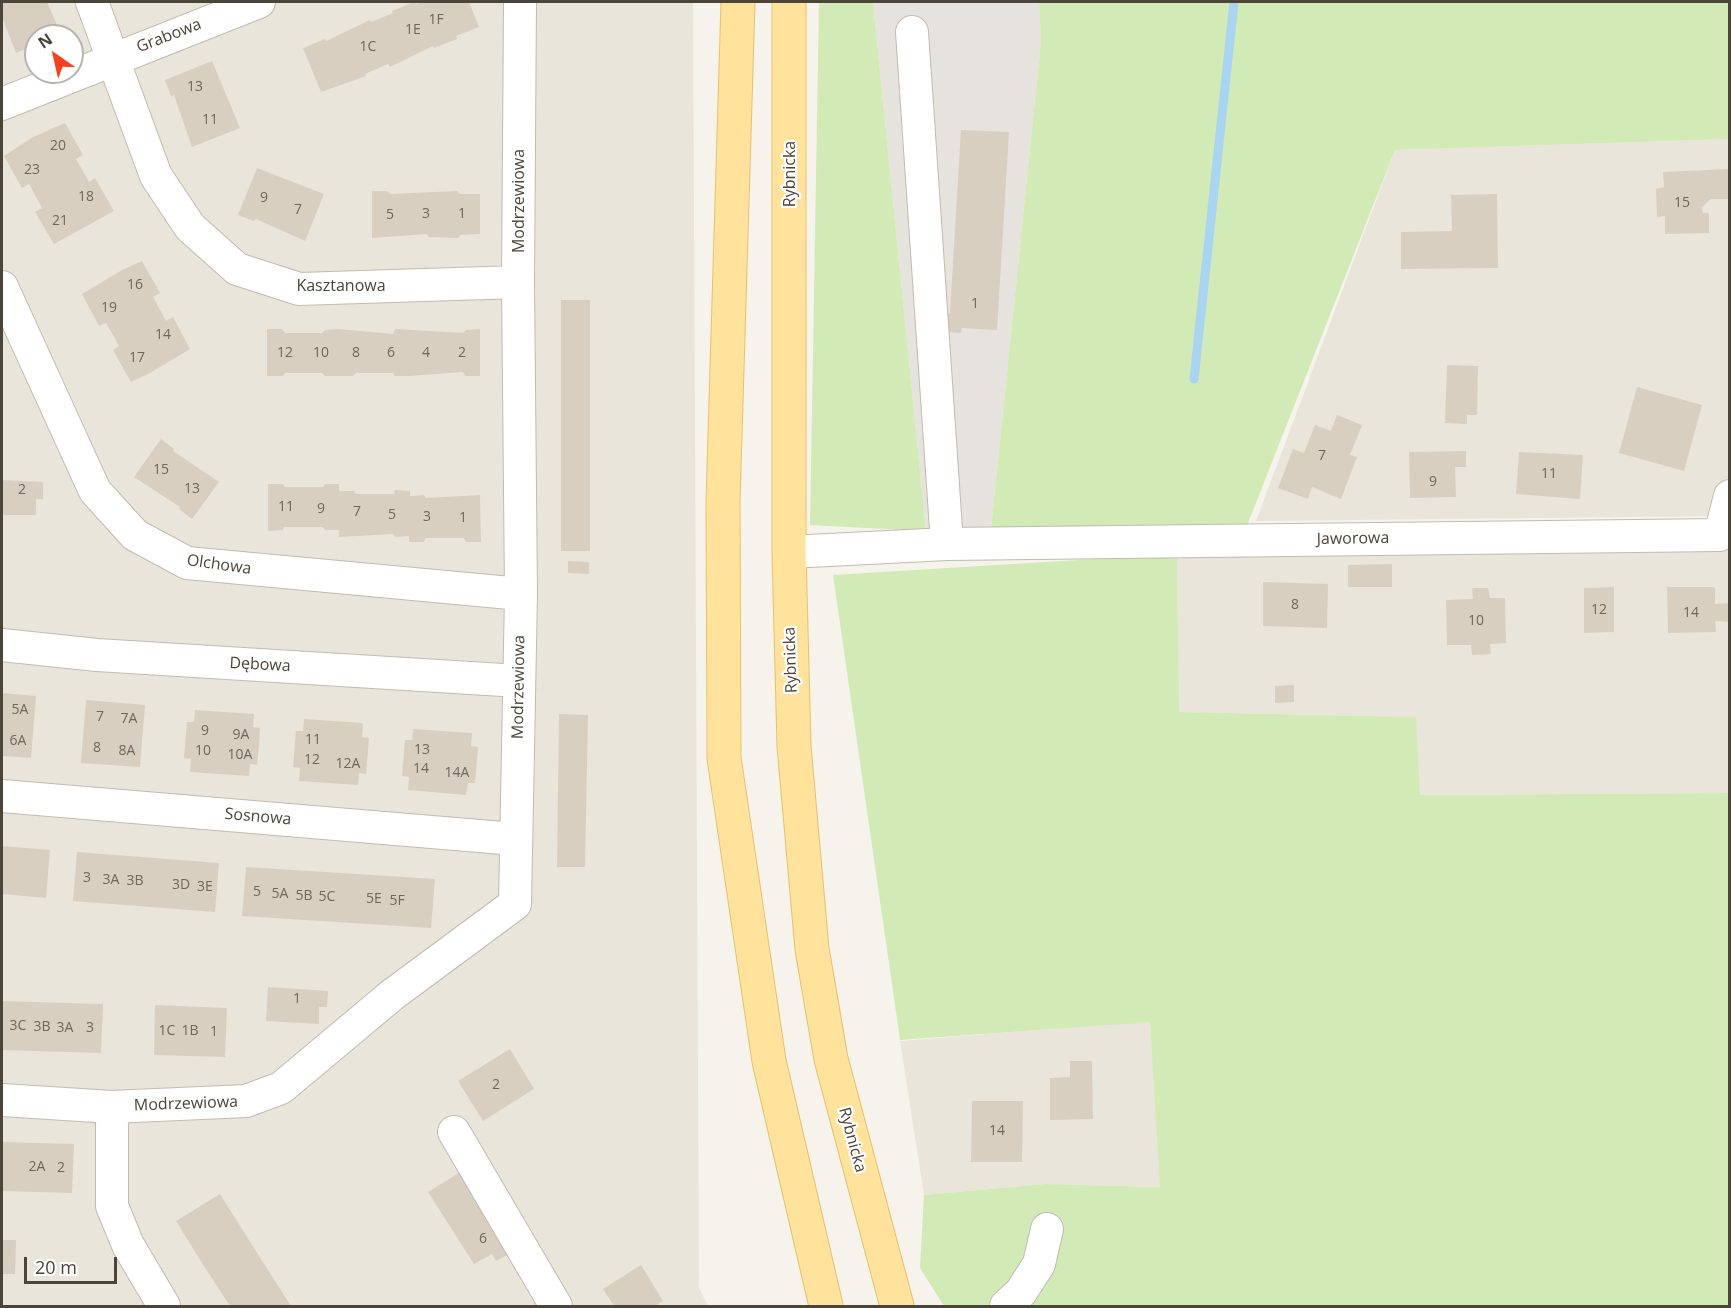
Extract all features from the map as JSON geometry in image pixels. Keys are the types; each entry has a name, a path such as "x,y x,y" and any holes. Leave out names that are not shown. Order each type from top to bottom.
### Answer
{"main road":[{"path":"738,2 723,502 724,758 769,1061 797,1192 826,1306"},
{"name":"Rybnicka","path":"789,2 789,552 794,746 812,949 831,1059 897,1306"}],"street":[{"path":"92,2 113,58"},
{"name":"Grabowa","path":"2,104 113,58 259,2"},
{"name":"Modrzewiowa","path":"2,1100 112,1107 246,1101 281,1088 392,995 515,904 521,594 518,282 520,2"},
{"path":"789,552 947,544 912,32"},
{"name":"Kasztanowa","path":"113,58 156,176 190,227 237,269 299,289 518,282"},
{"name":"Olchowa","path":"2,287 95,491 135,535 187,563 521,594"},
{"name":"Jaworowa","path":"947,544 1720,535 1730,496"},
{"name":"Dębowa","path":"2,645 97,655 519,681"},
{"name":"Sosnowa","path":"2,796 515,839"},
{"name":"Modrzewiowa","path":"112,1107 112,1206 128,1245 164,1306"},
{"path":"454,1132 556,1306"},
{"path":"1006,1306 1021,1292 1039,1263 1047,1229"}],"shaded area":[{"path":"2,2 693,2 699,1288 708,1306 2,1306"},
{"path":"873,2 1039,2 1041,41 991,529 926,531"},
{"path":"1729,139 1729,516 1256,521 1395,150"},
{"path":"1729,546 1729,793 1420,795 1415,717 1178,712 1177,554"},
{"path":"1150,1021 1161,1187 1045,1184 924,1195 900,1041"}],"green space":[{"path":"819,2 873,2 926,531 810,525"},
{"path":"1039,2 1729,2 1729,139 1395,150 1246,528 991,529 1041,41"},
{"path":"1177,554 1179,712 1416,717 1420,795 1729,793 1729,1306 944,1306 920,1268 924,1195 1045,1184 1160,1187 1150,1022 900,1040 833,575"}],"building":[{"path":"2,2 47,2 57,24 24,24 24,50 16,53 2,17"},
{"path":"414,2 416,4 469,2 479,27 456,36 457,39 434,48 433,46 390,67 388,64 365,74 366,76 321,92 303,48 325,39 326,41"},
{"path":"212,61 240,128 192,147 174,95 171,96 165,80"},
{"path":"65,123 83,155 76,159 89,182 95,178 114,211 54,244 35,212 42,208 29,184 22,188 4,156 33,137"},
{"path":"961,130 1009,132 997,330 962,328 961,333 945,332 946,313 950,313"},
{"path":"257,168 324,194 305,241 256,219 254,221 238,215"},
{"path":"1730,169 1730,199 1711,199 1702,207 1703,213 1709,213 1709,233 1665,234 1665,216 1657,217 1656,189 1664,187 1663,172"},
{"path":"372,191 387,191 390,194 457,191 460,194 480,194 480,234 460,235 458,238 429,237 427,234 372,238"},
{"path":"1497,194 1498,268 1401,269 1401,232 1452,231 1451,195"},
{"path":"142,261 160,293 153,297 166,321 173,317 190,349 131,382 113,350 119,346 113,335 106,323 99,326 82,294"},
{"path":"561,300 590,300 590,551 561,551"},
{"path":"267,329 282,329 285,333 322,333 325,330 338,329 393,334 395,329 463,333 466,330 480,329 480,376 465,376 463,372 409,376 395,376 393,373 325,376 322,373 285,373 283,376 267,376"},
{"path":"1447,365 1478,366 1477,415 1467,415 1467,424 1445,423"},
{"path":"1637,387 1702,405 1684,471 1619,453"},
{"path":"1337,415 1362,425 1350,455 1357,457 1341,499 1312,487 1308,499 1278,488 1293,449 1304,453 1315,425 1331,431"},
{"path":"161,439 174,449 173,451 219,482 192,519 179,509 180,507 134,477"},
{"path":"1466,451 1466,467 1455,467 1456,497 1410,498 1409,452"},
{"path":"1519,452 1583,455 1580,499 1516,494"},
{"path":"2,480 43,482 43,499 36,499 36,515 2,515"},
{"path":"268,484 283,484 285,487 323,487 325,484 339,484 339,491 353,491 356,494 394,494 395,490 410,491 410,496 424,495 426,498 480,495 481,542 466,542 464,538 425,538 424,542 409,542 409,536 396,537 393,534 339,537 339,530 325,530 323,527 284,527 283,530 268,531"},
{"path":"568,561 589,562 589,574 568,573"},
{"path":"1392,564 1392,587 1348,587 1348,565"},
{"path":"1263,582 1328,584 1327,628 1263,626"},
{"path":"1614,587 1614,632 1584,633 1584,588"},
{"path":"1667,587 1715,587 1715,604 1729,603 1729,622 1715,621 1716,632 1668,633"},
{"path":"1472,588 1488,588 1490,598 1505,598 1506,643 1490,644 1491,654 1472,655 1471,645 1447,645 1446,600 1473,599"},
{"path":"1294,685 1294,702 1275,703 1275,686"},
{"path":"2,693 36,696 31,758 2,756"},
{"path":"86,700 145,705 140,767 81,763"},
{"path":"195,710 254,714 253,727 260,728 259,746 257,765 250,764 249,776 190,772 191,759 184,758 187,722 194,722"},
{"path":"559,714 588,715 585,867 557,867"},
{"path":"304,719 363,723 362,737 369,738 366,774 359,773 358,785 299,781 300,768 293,767 296,731 303,731"},
{"path":"413,729 472,733 471,746 478,747 475,783 468,783 466,795 408,790 409,777 402,776 405,740 412,740"},
{"path":"2,846 50,850 46,898 2,894"},
{"path":"77,852 219,863 215,912 73,901"},
{"path":"246,867 435,879 431,928 242,916"},
{"path":"268,987 328,991 327,1007 319,1007 319,1024 266,1021"},
{"path":"2,1001 103,1004 101,1053 2,1050"},
{"path":"155,1005 227,1008 225,1057 154,1055"},
{"path":"510,1049 534,1089 483,1121 458,1081"},
{"path":"1070,1061 1092,1061 1093,1119 1050,1120 1050,1078 1070,1077"},
{"path":"972,1101 1023,1101 1022,1162 971,1162"},
{"path":"2,1142 74,1144 72,1193 2,1191"},
{"path":"465,1169 514,1251 496,1261 492,1254 474,1264 428,1192"},
{"path":"220,1194 291,1306 230,1306 202,1263 176,1221"},
{"path":"2,1240 16,1240 15,1274 2,1274"},
{"path":"641,1265 663,1301 655,1306 614,1306 603,1289"}],"waterway":[{"path":"1194,379 1234,2"}]}
